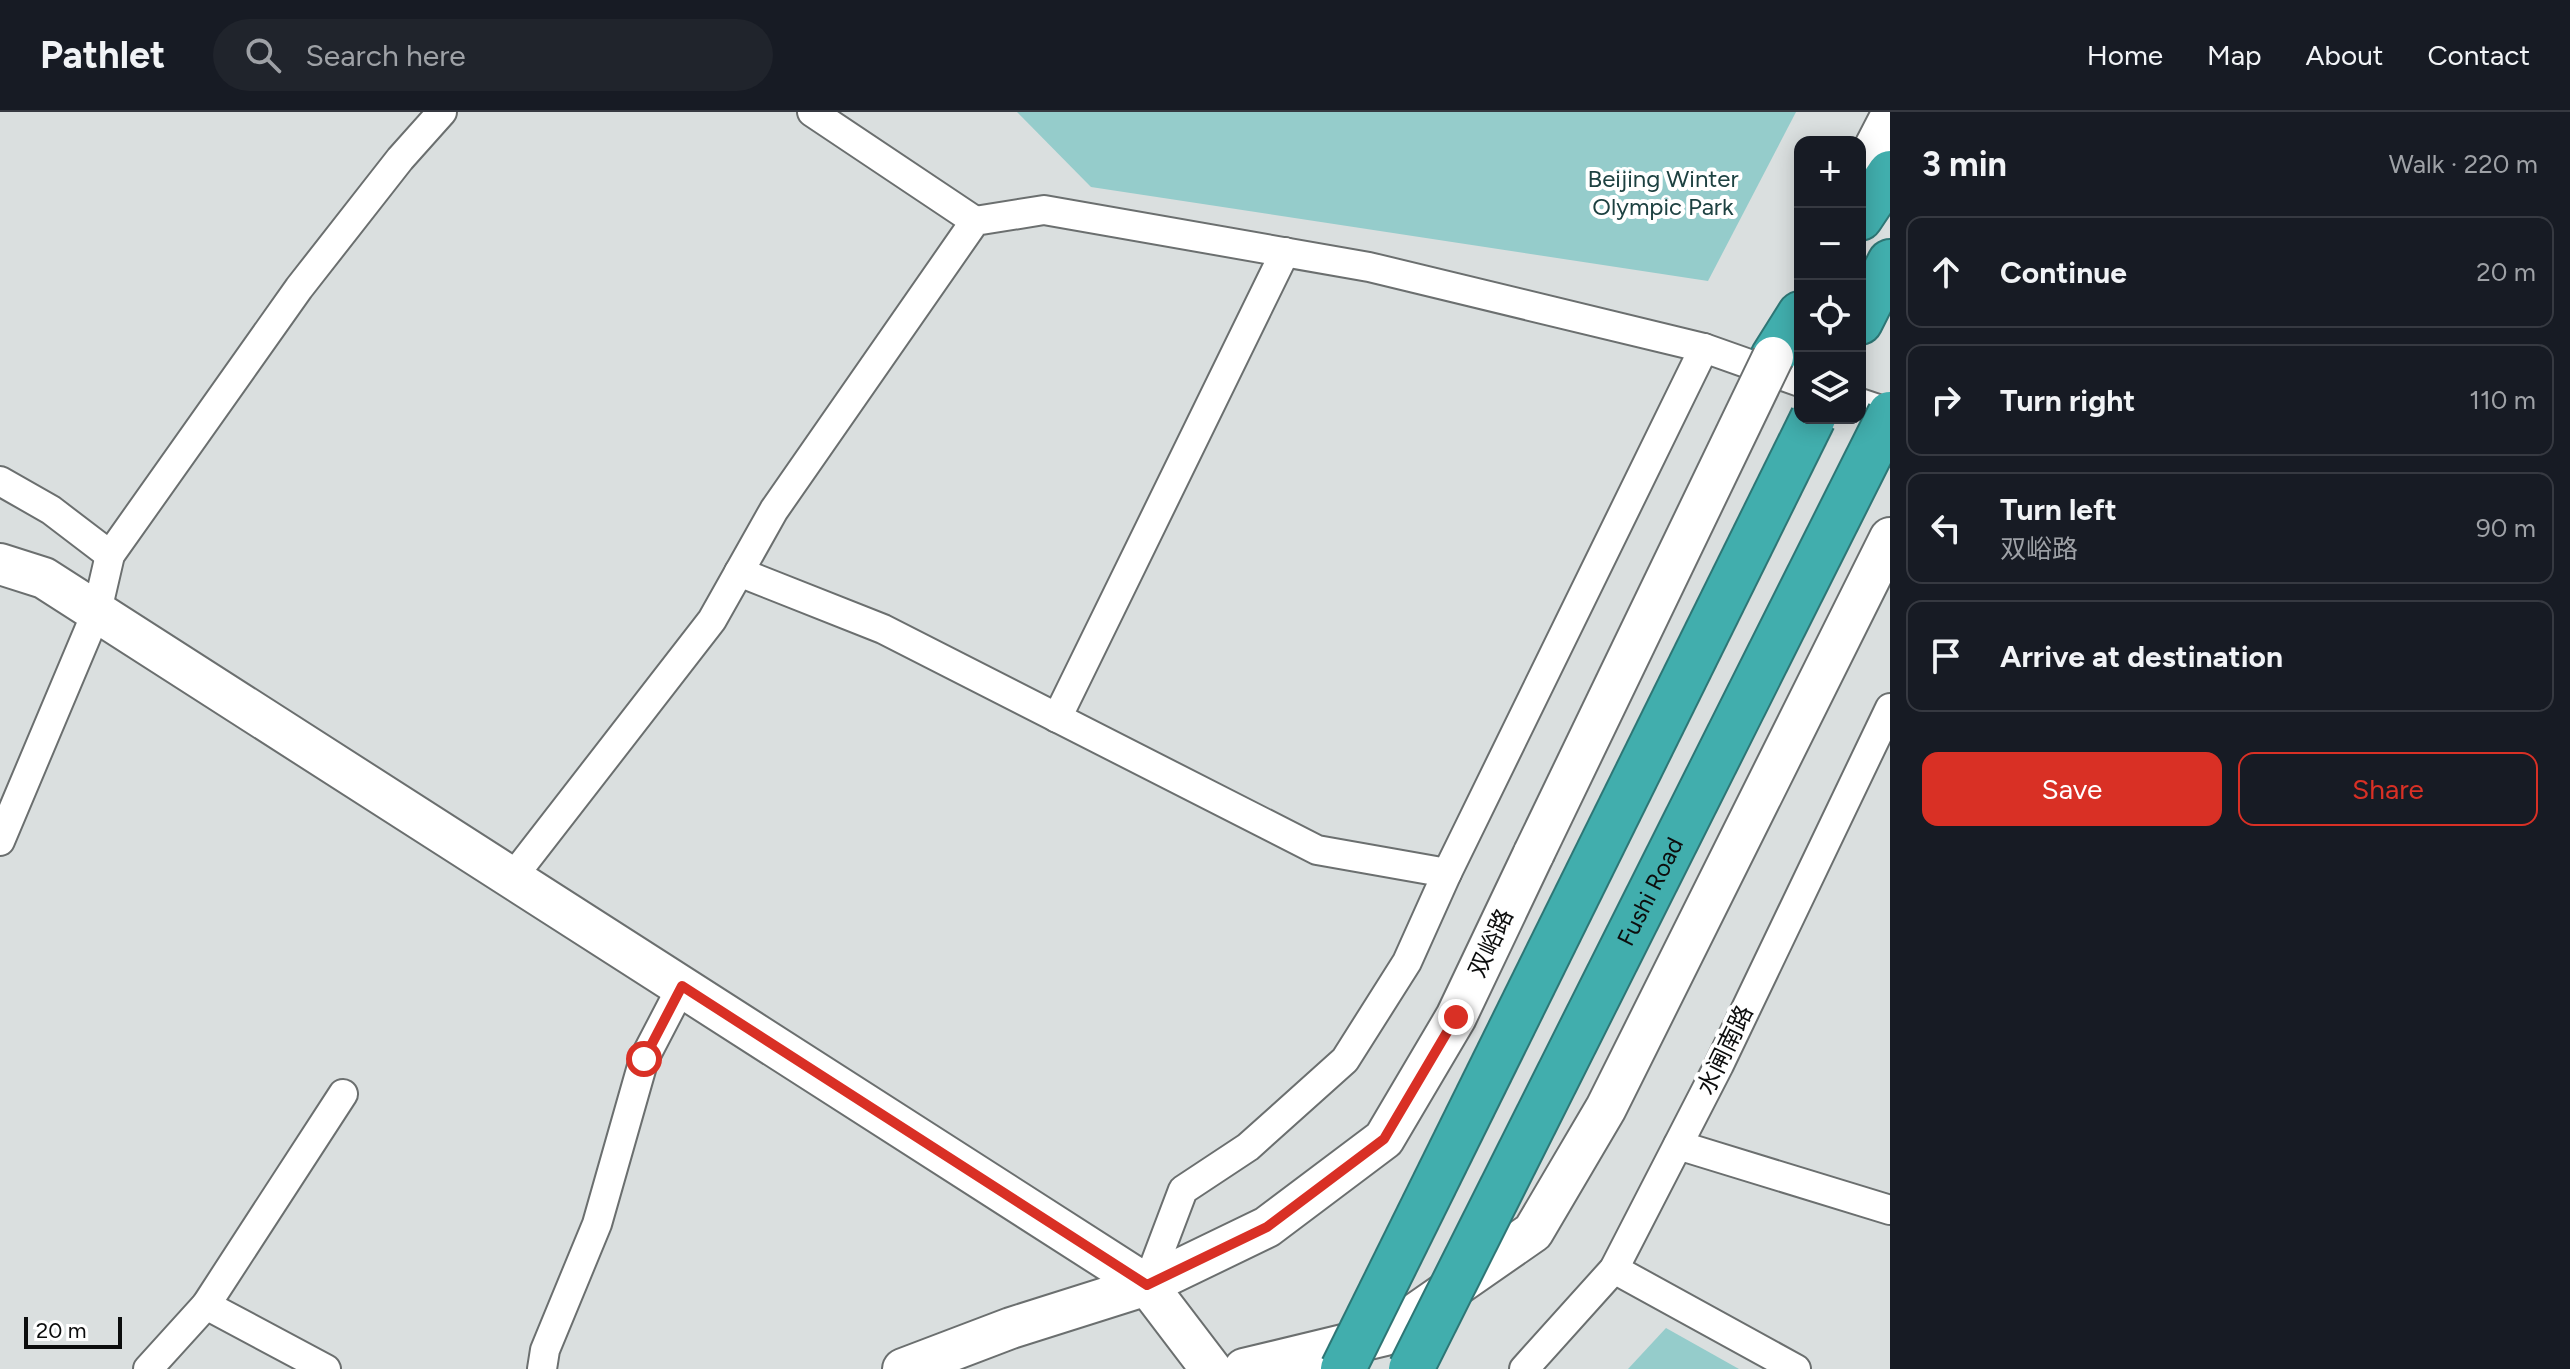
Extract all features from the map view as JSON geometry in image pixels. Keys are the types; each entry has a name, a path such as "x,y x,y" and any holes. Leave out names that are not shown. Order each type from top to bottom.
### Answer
{"highway":[{"path":"1866,209 1890,173"},
{"path":"1866,310 1890,262"},
{"path":"1786,370 1794,338"},
{"name":"Fushi Road","path":"1411,1369 1890,414"},
{"path":"1343,1369 1810,424"}],"street":[{"path":"0,841 97,611 110,555 299,288 400,159 442,112"},
{"path":"812,112 975,221 1044,210 1369,267 1786,370"},
{"path":"1866,164 1890,118"},
{"path":"512,878 712,620 774,510 975,221"},
{"path":"1057,718 1285,252"},
{"name":"双峪路","path":"903,1369 1011,1328 1147,1285 1267,1227 1384,1139 1456,1017 1534,853 1786,370 1794,330"},
{"path":"1147,1285 1183,1190 1248,1147 1345,1060 1407,962 1447,873 1704,348"},
{"path":"1866,405 1890,414"},
{"path":"0,481 51,510 110,555"},
{"path":"1244,1369 1385,1335 1533,1232 1606,1108 1890,538"},
{"path":"0,564 44,578 97,611 1147,1285 1211,1369"},
{"path":"739,572 883,629 1317,850 1447,873"},
{"name":"水闸南路","path":"1524,1369 1614,1269 1726,1051 1890,708"},
{"path":"542,1369 545,1350 597,1224 644,1059 682,986"},
{"path":"148,1369 206,1305 343,1094"},
{"path":"1678,1145 1890,1210"},
{"path":"1614,1269 1796,1369"},
{"path":"206,1305 326,1369"}],"green space":[{"name":"Beijing Winter Olympic Park","path":"1017,112 1796,112 1708,281 1091,187"},
{"path":"1666,1328 1739,1369 1628,1369"}],"route":[{"path":"644,1059 682,986 1147,1285 1267,1227 1384,1139 1456,1017"}]}
